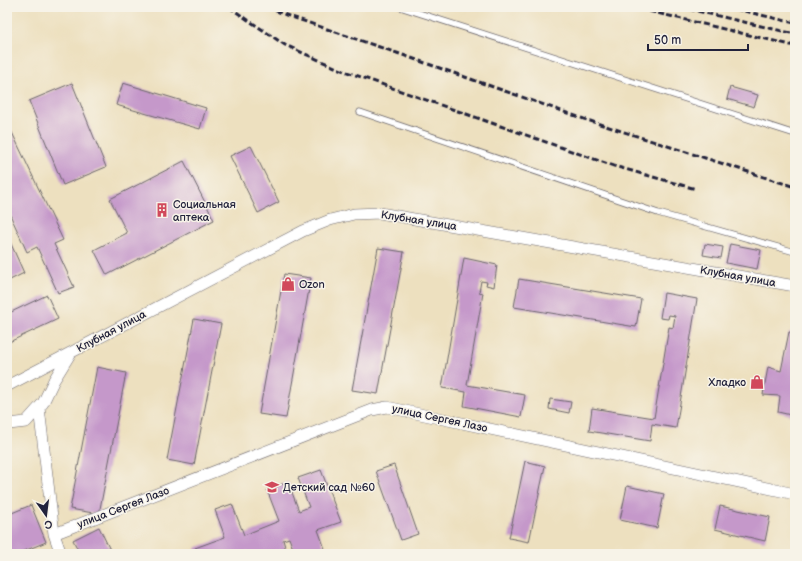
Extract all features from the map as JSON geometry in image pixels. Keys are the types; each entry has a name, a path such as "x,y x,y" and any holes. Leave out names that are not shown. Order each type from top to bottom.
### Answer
{"street":[{"name":"Клубная улица","path":"7,386 303,231 330,220 354,214 380,212 795,286"},
{"path":"7,423 26,422 39,408 71,352"},
{"name":"улица Сергея Лазо","path":"54,534 372,410 387,407 795,494"},
{"path":"39,408 54,534 62,554"}],"lane":[{"path":"400,7 795,134"},
{"path":"360,112 658,213 795,252"}],"building":[{"path":"72,83 106,167 63,185 29,101"},
{"path":"123,83 206,108 200,129 116,105"},
{"path":"730,87 758,95 754,107 727,99"},
{"path":"7,122 63,240 54,244 74,287 58,293 37,247 27,252 7,208"},
{"path":"251,146 279,202 258,213 230,156"},
{"name":"Социальная аптека","path":"184,161 214,220 107,275 94,250 127,233 110,199"},
{"path":"7,235 24,273 8,281 7,278"},
{"path":"705,244 723,247 721,258 703,255"},
{"path":"730,244 761,250 757,269 726,263"},
{"path":"378,248 404,252 378,394 352,390"},
{"path":"464,258 497,265 494,287 486,285 487,282 481,281 479,292 483,293 467,385 525,395 521,417 464,406 466,392 442,388"},
{"path":"284,274 311,278 286,418 259,414"},
{"path":"519,279 641,299 636,327 514,307"},
{"path":"664,293 697,299 676,428 652,424 650,441 589,431 592,408 654,418 669,327 673,328 675,316 669,315 668,319 660,318"},
{"path":"47,295 58,319 7,343 7,314"},
{"path":"194,319 221,324 194,465 167,460"},
{"path":"789,332 795,333 795,416 778,412 780,396 763,395 768,367 781,371"},
{"path":"97,367 126,373 99,514 70,509"},
{"path":"550,399 571,402 569,413 549,409"},
{"path":"525,461 545,466 529,542 509,538"},
{"path":"394,465 418,534 401,540 376,471"},
{"path":"321,470 341,522 318,530 327,554 295,554 289,538 283,540 286,550 276,554 249,554 248,551 241,554 197,554 195,548 225,537 215,510 232,504 244,535 279,521 267,490 288,482 299,511 309,507 298,478"},
{"path":"627,486 664,494 657,528 620,520"},
{"path":"31,505 46,542 17,554 7,554 7,515"},
{"path":"720,506 770,517 765,541 715,529"},
{"path":"99,527 112,554 80,554 73,540"}],"railway":[{"path":"229,7 285,45 344,71 614,166 696,189"},
{"path":"267,7 286,15 584,119 795,187"},
{"path":"632,7 795,46"},
{"path":"680,7 795,34"},
{"path":"727,7 795,23"}],"place":[{"name":"Социальная аптека","path":"162,210"},
{"name":"Ozon","path":"288,284"},
{"name":"Хладко","path":"757,382"},
{"name":"Детский сад №60","path":"272,487"}]}
